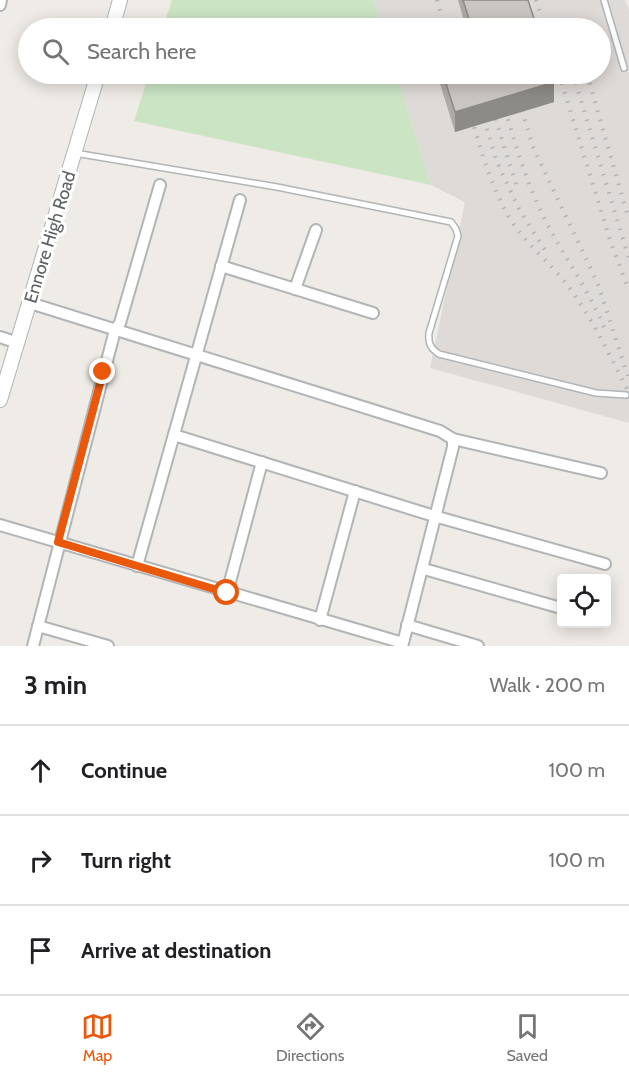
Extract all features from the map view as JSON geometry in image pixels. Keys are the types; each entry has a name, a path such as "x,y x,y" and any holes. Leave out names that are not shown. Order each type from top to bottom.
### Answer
{"main road":[{"path":"115,18 120,0"},
{"name":"Ennore High Road","path":"0,400 95,84"}],"street":[{"path":"0,5 1,0"},
{"path":"33,646 58,542 115,330 120,323 160,185"},
{"path":"138,566 240,200"},
{"path":"295,289 316,230"},
{"path":"221,266 373,313"},
{"path":"30,303 440,431 453,439 602,473"},
{"path":"0,337 18,343"},
{"path":"174,435 434,516 605,564"},
{"path":"0,525 403,644 424,569 453,439"},
{"path":"227,593 262,462"},
{"path":"320,620 355,491"},
{"path":"424,569 557,607"},
{"path":"407,625 478,646"},
{"path":"38,626 108,646"}],"lane":[{"path":"604,0 609,18"},
{"path":"611,24 624,68"},
{"path":"75,153 288,189 451,222 458,236 429,333 428,342 432,349 439,354 596,393 626,395"}],"shaded area":[{"path":"373,0 625,0 629,10 629,423 430,368 465,202 431,185 399,84 611,84 611,18 379,18"}],"green space":[{"path":"172,0 373,0 379,18 166,18"},
{"path":"146,84 399,84 431,185 134,121"}],"building":[{"path":"463,0 528,0 534,18 469,18"},
{"path":"446,84 547,84 455,112"}],"railway":[{"path":"437,0 442,18"},
{"path":"536,0 542,18"},
{"path":"474,84 496,160 519,209 548,255"},
{"path":"484,84 517,187"},
{"path":"497,84 519,156 538,205 600,317 607,334"},
{"path":"514,84 533,147 598,284 629,380"},
{"path":"562,84 610,240 629,291"},
{"path":"576,84 629,259"},
{"path":"590,84 629,220"},
{"path":"469,109 489,175 506,212 520,233 563,280 579,302 602,340 629,393"}],"route":[{"path":"103,372 58,542 227,593"}]}
